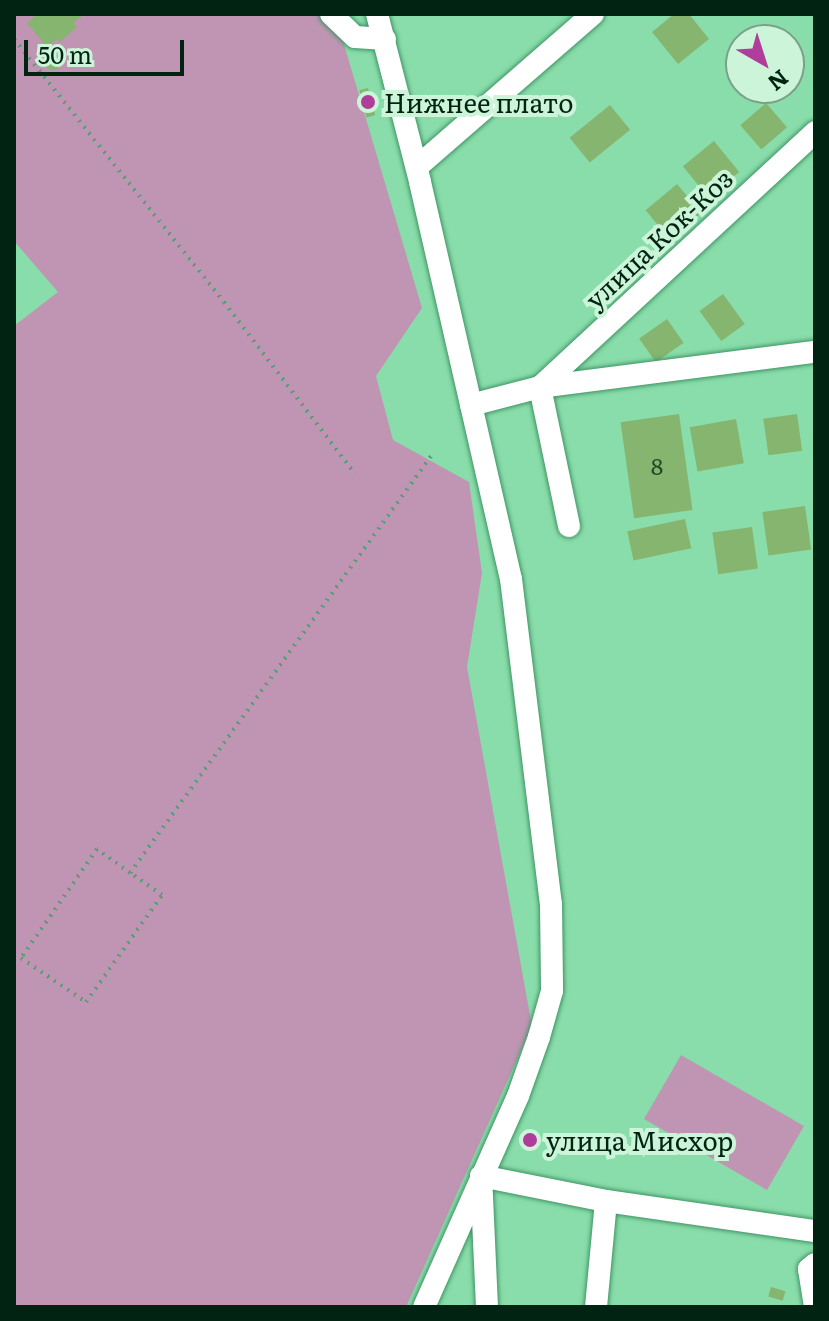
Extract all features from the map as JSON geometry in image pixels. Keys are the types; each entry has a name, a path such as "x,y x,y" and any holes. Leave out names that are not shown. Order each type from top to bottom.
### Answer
{"street":[{"path":"331,14 355,37 385,39"},
{"path":"377,14 417,167 511,579 551,904 549,1003 518,1096 424,1307"},
{"path":"417,167 593,14"},
{"name":"улица Кок-Коз","path":"540,387 815,132"},
{"path":"471,405 540,387 815,352"},
{"path":"540,387 569,526"},
{"path":"481,1176 606,1201 815,1231"},
{"path":"481,1176 487,1307"},
{"path":"596,1307 606,1201"},
{"path":"815,1264 809,1269 815,1305"}],"path":[{"path":"14,39 270,361 355,474"},
{"path":"130,873 434,452"},
{"path":"97,849 130,873 162,895 86,1002 21,958 97,849"}],"shaded area":[{"path":"14,14 335,14 422,308 376,376 393,440 469,482 482,573 467,667 532,1026 406,1307 14,1307 14,326 58,292 14,241"},
{"path":"681,1055 804,1126 767,1190 644,1119"}],"building":[{"path":"37,14 79,14 81,17 73,23 77,27 60,42 57,39 47,47 27,23"},
{"path":"674,14 689,14 709,39 678,64 652,32"},
{"path":"50,54 56,54 61,62 59,68 50,70 45,65 45,59"},
{"path":"368,88 375,115 367,117 359,90"},
{"path":"767,104 787,127 761,149 740,125"},
{"path":"610,105 630,130 590,163 570,138"},
{"path":"714,141 739,172 708,197 683,166"},
{"path":"677,184 701,213 670,239 646,210"},
{"path":"723,294 745,324 721,341 700,311"},
{"path":"667,319 684,343 656,362 639,339"},
{"path":"679,414 692,510 634,518 621,422"},
{"path":"797,414 802,451 768,455 763,419"},
{"path":"736,419 744,463 698,471 690,427"},
{"path":"805,506 811,550 769,556 762,512"},
{"path":"685,519 691,548 634,561 627,531"},
{"path":"752,527 758,569 718,574 712,533"},
{"path":"771,1287 785,1291 783,1301 768,1297"}],"place":[{"name":"Нижнее плато","path":"368,102"},
{"name":"улица Мисхор","path":"530,1140"}]}
